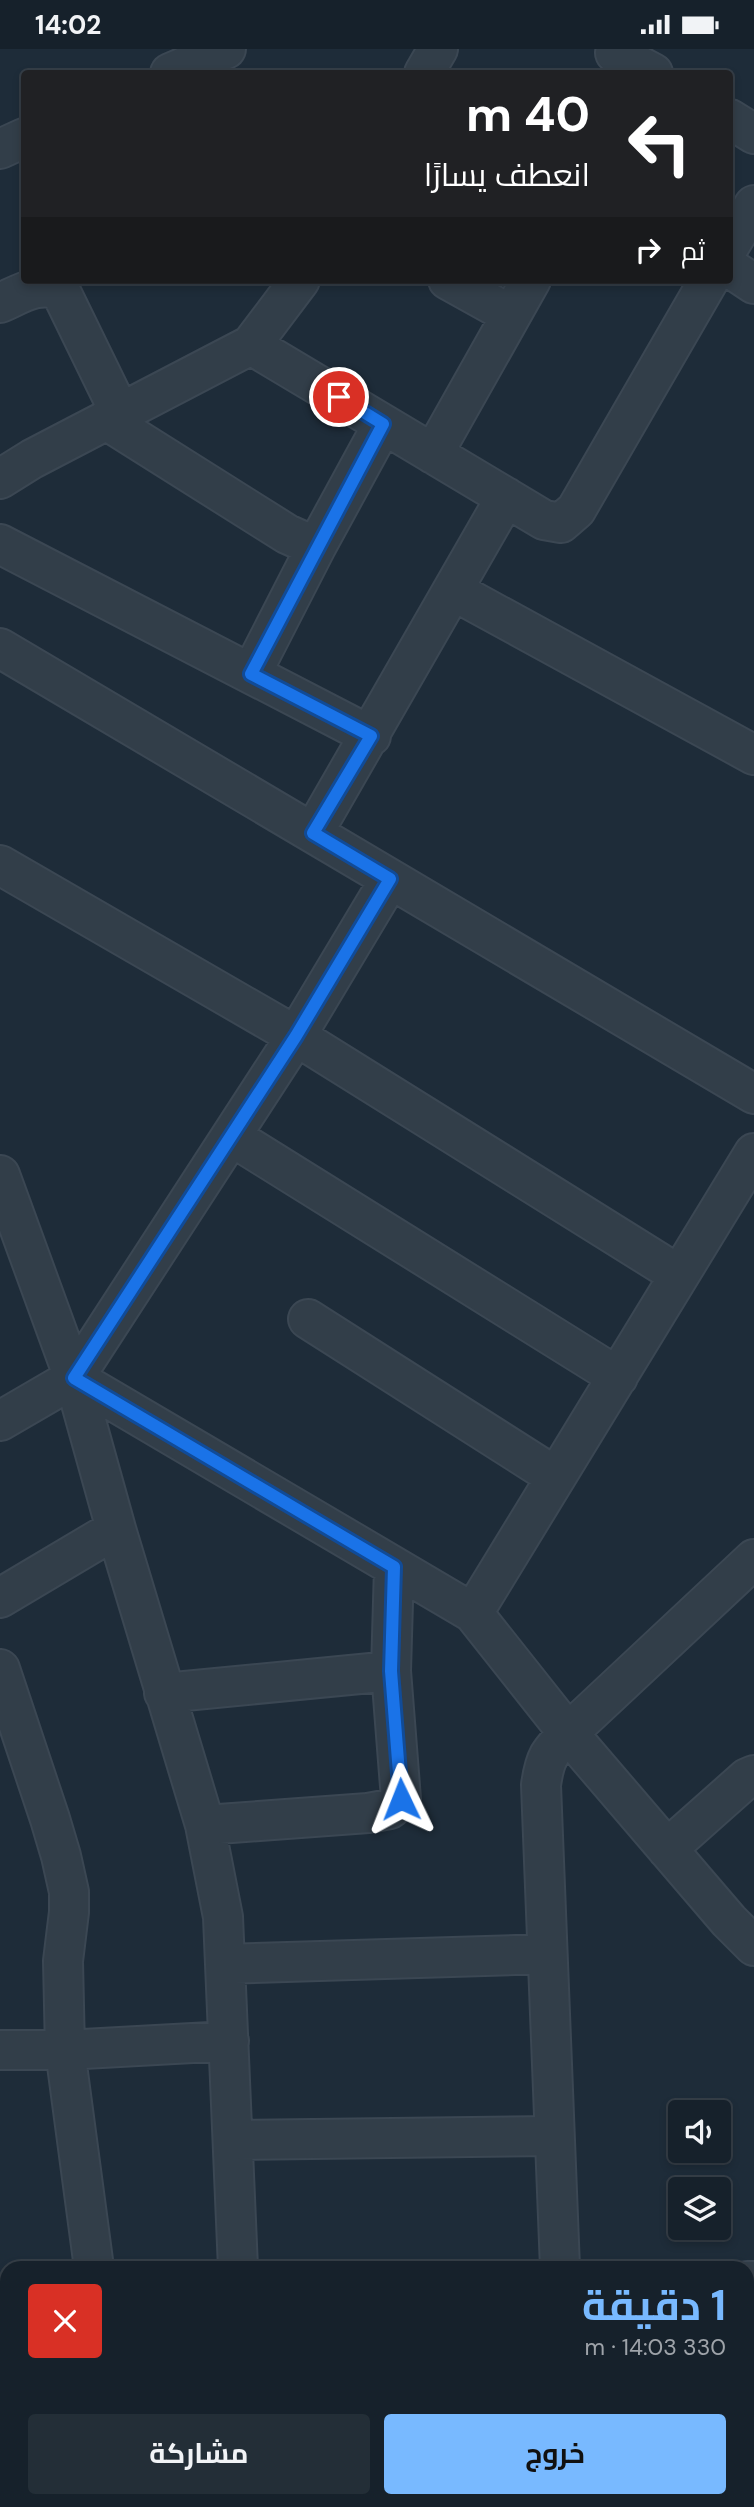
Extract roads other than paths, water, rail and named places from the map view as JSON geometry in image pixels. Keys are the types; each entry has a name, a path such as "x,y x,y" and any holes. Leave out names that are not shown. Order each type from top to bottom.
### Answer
{"street":[{"path":"426,70 438,49"},
{"path":"733,121 754,134"},
{"path":"0,149 21,139"},
{"path":"733,240 754,205"},
{"path":"733,270 754,284"},
{"path":"0,479 32,459 251,345 293,284"},
{"path":"455,284 511,315"},
{"path":"433,454 529,284"},
{"path":"251,345 544,520 561,523 576,510 707,284"},
{"path":"0,303 36,286 50,286 60,290 113,417 287,534 316,547"},
{"path":"251,674 383,424"},
{"path":"313,833 506,497"},
{"path":"0,544 371,736"},
{"path":"454,591 752,750"},
{"path":"0,648 754,1094"},
{"path":"0,865 296,1036 679,1275"},
{"path":"0,1421 74,1378 296,1036 390,879"},
{"path":"231,1136 618,1377"},
{"path":"473,1613 754,1153"},
{"path":"0,1175 74,1378 164,1693 205,1825 223,1917 238,2261"},
{"path":"308,1319 556,1477"},
{"path":"74,1378 473,1613 568,1733 729,1921 754,1946"},
{"path":"0,1598 116,1529"},
{"path":"560,2261 541,1785 547,1755 754,1559"},
{"path":"205,1825 368,1813 390,1809 401,1799 391,1671 394,1567"},
{"path":"0,1669 14,1763 58,1844 69,1892 62,1961 65,2050 93,2261"},
{"path":"164,1693 391,1671"},
{"path":"667,1849 747,1778 754,1775"},
{"path":"225,1964 547,1954"},
{"path":"0,2050 65,2050 229,2041"},
{"path":"233,2140 554,2136"}]}
